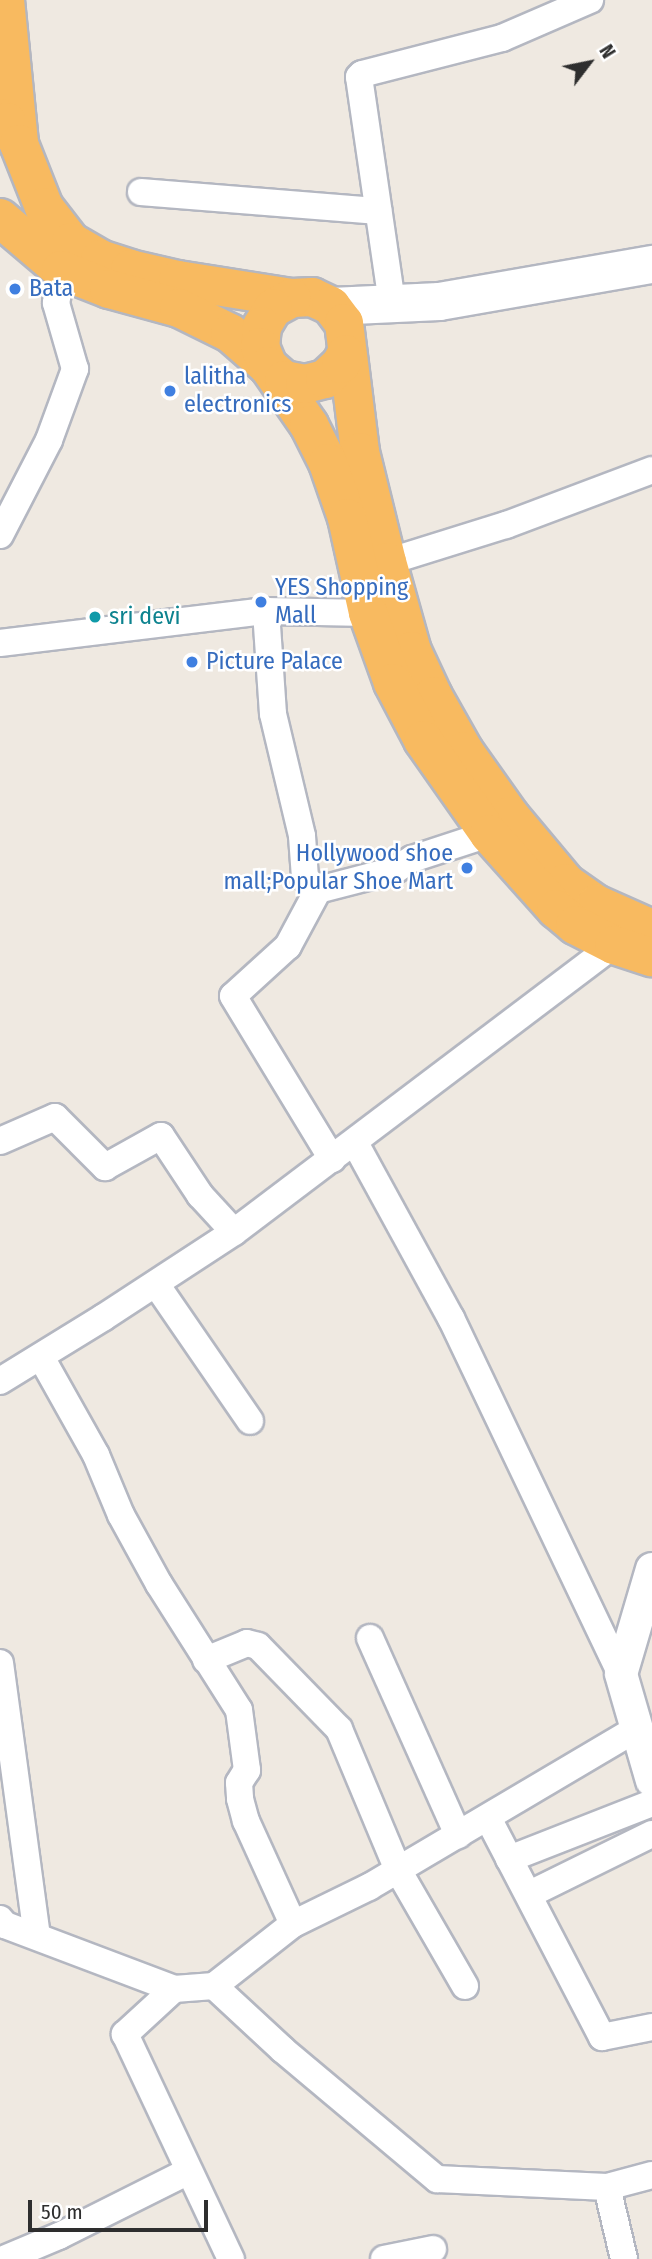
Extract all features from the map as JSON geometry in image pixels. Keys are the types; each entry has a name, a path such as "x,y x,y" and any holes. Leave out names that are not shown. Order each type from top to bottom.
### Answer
{"highway":[{"path":"0,192 14,177 5,0"},
{"path":"13,140 66,256"},
{"path":"0,218 66,256 109,289 178,308 230,333 284,380 305,384 325,379 346,354"},
{"path":"66,256 100,259 178,280 292,298 312,297 331,306 344,323 360,452 387,562 412,651 433,696 464,751 510,816 566,883 596,904 652,929"},
{"path":"292,298 273,308 262,326 260,347 268,366 309,425 328,463 347,518 368,613 393,683 424,740 489,834 555,909 575,925 614,945 652,957"}],"main road":[{"path":"331,306 439,301 652,264"}],"street":[{"path":"392,303 359,83 362,74 502,38 590,0"},
{"path":"141,192 378,211"},
{"path":"0,535 49,440 75,369 57,303 66,256"},
{"path":"387,562 506,525 652,470"},
{"path":"0,643 266,611 368,613"},
{"path":"266,611 273,714 302,836 305,878 318,890"},
{"path":"332,1159 233,996 288,946 318,890 395,870 412,859 489,834"},
{"path":"0,1381 156,1284 234,1231 355,1143 614,945"},
{"path":"0,1140 55,1117 105,1167 161,1136 200,1195 234,1231"},
{"path":"355,1143 451,1318 580,1594 621,1674 635,1730 652,1781"},
{"path":"156,1284 250,1421"},
{"path":"41,1357 96,1455 121,1515 206,1660 239,1710 247,1770 239,1783 246,1822 293,1924"},
{"path":"621,1674 652,1569"},
{"path":"370,1638 458,1835"},
{"path":"206,1660 247,1643 258,1646 339,1729 398,1870 465,1986"},
{"path":"0,1663 37,1937"},
{"path":"0,1919 5,1925 174,1989 214,1986 293,1924 398,1870 635,1730"},
{"path":"509,1859 652,1803"},
{"path":"488,1818 530,1894 602,2037 652,2027"},
{"path":"530,1894 652,1834"},
{"path":"214,1986 283,2050 437,2179 607,2187 652,2175"},
{"path":"174,1989 125,2034 231,2259"},
{"path":"4,2259 189,2171"},
{"path":"607,2187 624,2259"},
{"path":"384,2259 433,2249"}],"place":[{"name":"Bata","path":"15,289"},
{"name":"lalitha electronics","path":"170,391"},
{"name":"YES Shopping Mall","path":"261,602"},
{"name":"sri devi","path":"95,617"},
{"name":"Picture Palace","path":"192,662"},
{"name":"Hollywood shoe mall;Popular Shoe Mart","path":"467,868"}]}
